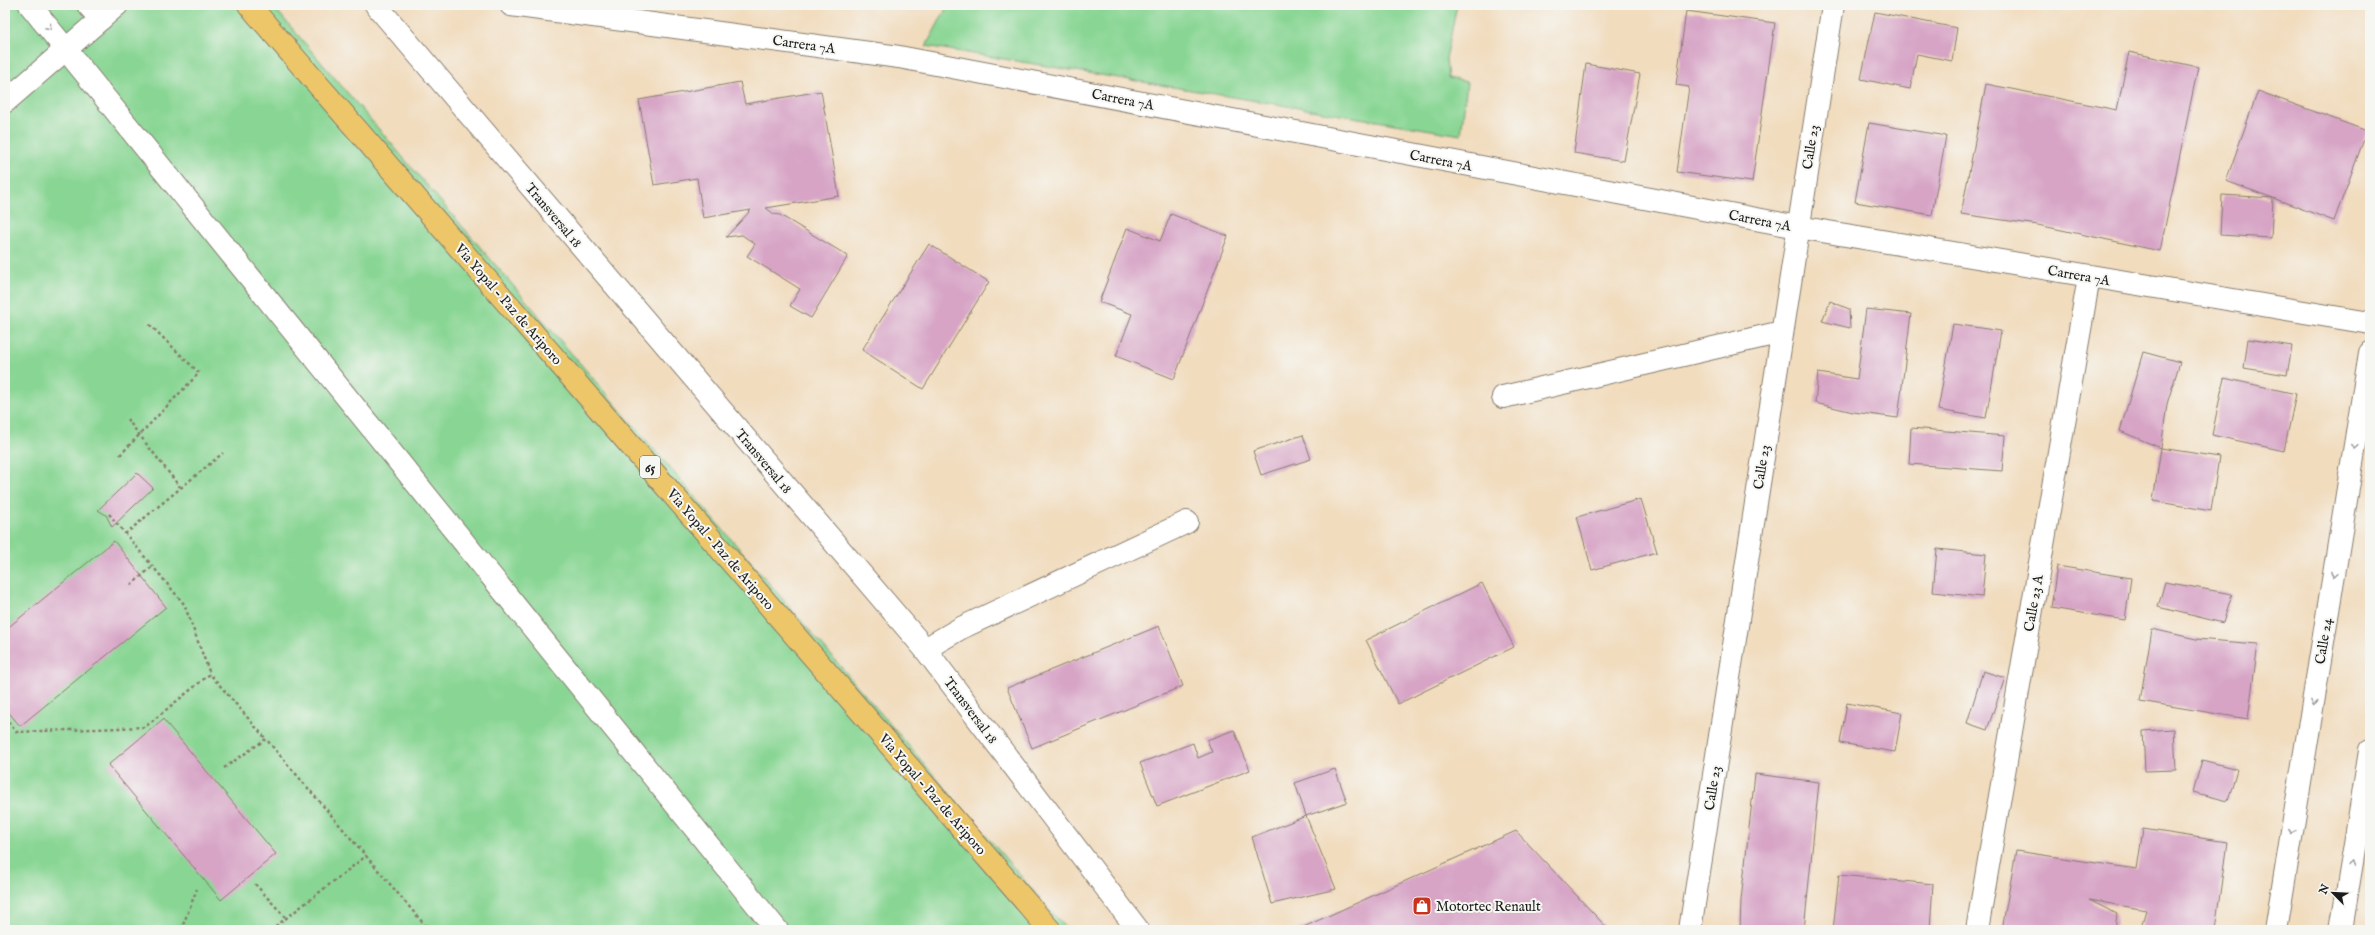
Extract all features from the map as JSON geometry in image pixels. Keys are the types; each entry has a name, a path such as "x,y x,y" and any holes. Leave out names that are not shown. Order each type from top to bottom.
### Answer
{"main road":[{"name":"Via Yopal - Paz de Ariporo","path":"249,5 1050,930"}],"street":[{"path":"30,5 68,49 777,930"},
{"path":"5,102 68,49 94,12 117,5"},
{"name":"Transversal 18","path":"376,5 925,649 1138,930"},
{"name":"Carrera 7A","path":"511,5 899,57 1798,227 2370,323"},
{"name":"Calle 23","path":"1690,930 1833,5"},
{"name":"Calle 23 A","path":"1978,930 2089,277"},
{"path":"1503,397 1782,332"},
{"name":"Calle 24","path":"2276,930 2370,353"},
{"path":"925,649 961,628 1187,522"},
{"path":"2341,930 2370,751"}],"path":[{"path":"120,455 140,436 199,373 148,322"},
{"path":"126,419 180,487"},
{"path":"125,534 223,453"},
{"path":"109,514 184,604 210,674 429,930"},
{"path":"131,585 153,566"},
{"path":"5,717 16,732 145,727 210,674"},
{"path":"224,768 266,739"},
{"path":"271,930 285,917 366,856"},
{"path":"255,884 285,917"},
{"path":"181,930 197,888"}],"green space":[{"path":"5,5 272,5 1067,930 5,930"},
{"path":"948,5 1457,5 1446,59 1448,78 1467,82 1461,135 926,46"}],"building":[{"path":"1686,11 1775,23 1752,182 1677,172 1689,87 1676,85"},
{"path":"1875,12 1957,28 1952,61 1917,54 1910,89 1861,79"},
{"path":"2129,52 2198,67 2160,251 2038,225 1961,214 1986,84 2117,110"},
{"path":"1586,64 1640,74 1624,161 1574,153"},
{"path":"740,82 745,104 821,91 839,196 766,208 848,256 811,318 790,306 800,289 747,256 755,244 742,235 726,237 751,210 703,218 697,178 654,185 639,100"},
{"path":"2258,91 2367,131 2334,221 2226,181"},
{"path":"1869,123 1946,136 1932,215 1855,202"},
{"path":"2222,195 2273,198 2271,238 2220,235"},
{"path":"1171,214 1228,236 1174,379 1116,356 1132,314 1099,302 1127,228 1160,241"},
{"path":"929,244 989,282 923,389 862,350"},
{"path":"1830,301 1849,309 1850,328 1822,321"},
{"path":"1866,309 1911,314 1898,418 1853,412 1815,403 1818,373 1857,379"},
{"path":"1953,324 2001,331 1986,418 1938,410"},
{"path":"2248,339 2292,346 2287,375 2244,368"},
{"path":"2143,352 2180,362 2167,404 2161,448 2120,431"},
{"path":"2224,378 2296,394 2284,451 2212,435"},
{"path":"1911,428 2005,436 2002,471 1909,464"},
{"path":"1303,435 1311,459 1261,475 1253,451"},
{"path":"2161,448 2219,457 2211,511 2153,501"},
{"path":"137,473 153,488 112,527 106,515 98,510"},
{"path":"1641,499 1657,552 1592,570 1577,517"},
{"path":"114,541 166,607 20,726 5,708 5,630"},
{"path":"1937,549 1986,554 1982,597 1933,592"},
{"path":"2057,566 2131,578 2125,620 2051,608"},
{"path":"2165,582 2232,594 2223,623 2158,607"},
{"path":"1482,583 1514,647 1398,704 1366,640"},
{"path":"1159,626 1183,686 1032,748 1007,688"},
{"path":"2152,629 2196,639 2258,644 2248,719 2140,701"},
{"path":"1983,671 2005,678 1987,730 1967,723"},
{"path":"1847,703 1902,713 1895,752 1840,743"},
{"path":"163,719 276,854 221,900 108,765"},
{"path":"2174,729 2176,770 2145,771 2143,731"},
{"path":"1234,730 1250,770 1157,806 1140,763 1193,743 1198,758 1212,752 1207,740"},
{"path":"2202,760 2237,769 2228,801 2193,792"},
{"path":"1335,769 1347,802 1306,816 1295,783"},
{"path":"1755,774 1819,782 1804,930 1740,930 1741,900"},
{"path":"1306,816 1336,889 1272,904 1252,837"},
{"path":"2143,829 2227,842 2215,930 2140,930 2146,910 2089,900 2117,914 2115,930 2002,930 2016,851 2137,869"},
{"path":"1516,831 1609,930 1297,930"},
{"path":"1839,875 1933,884 1930,930 1833,930"}],"place":[{"name":"Motortec Renault","path":"1422,906"}]}
